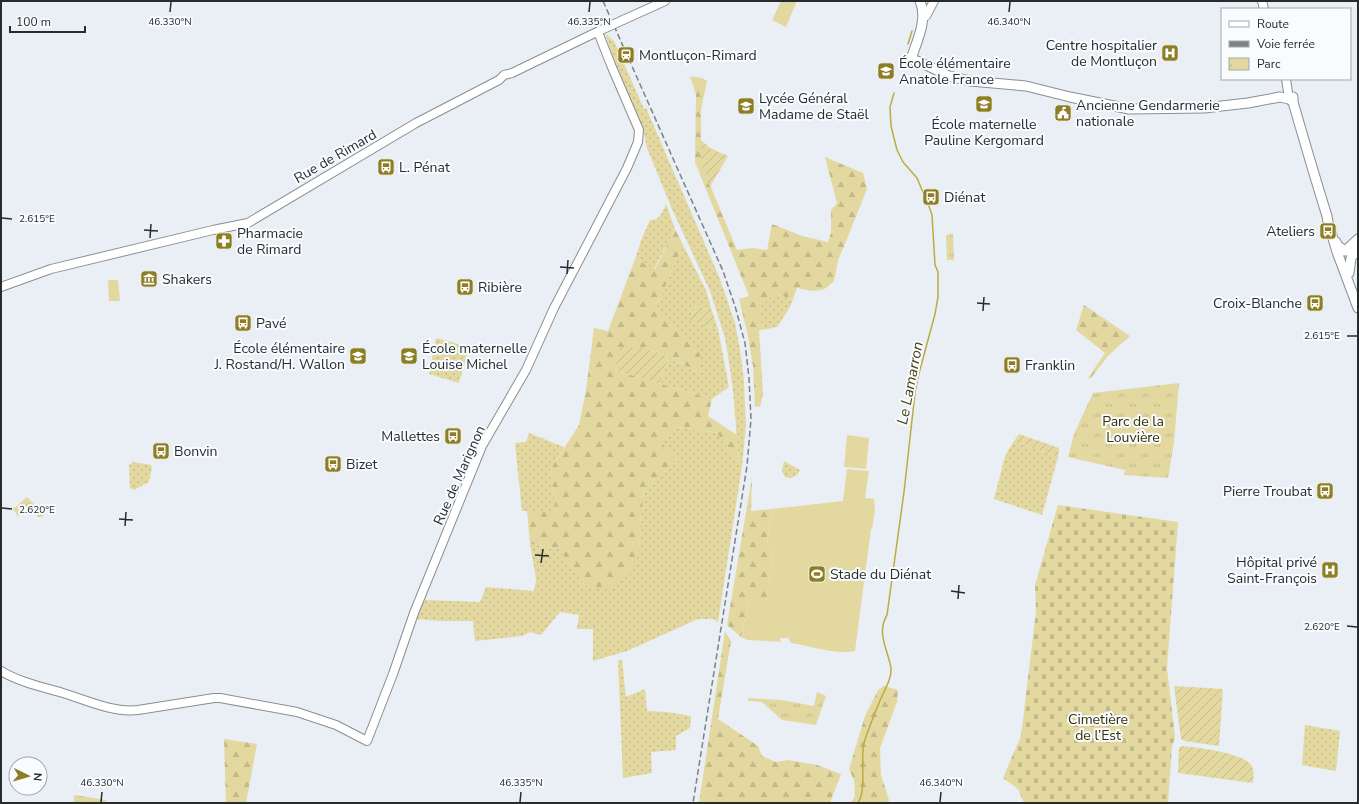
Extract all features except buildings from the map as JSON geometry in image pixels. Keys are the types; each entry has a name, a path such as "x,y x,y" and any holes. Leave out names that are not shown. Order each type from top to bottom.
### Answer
{"main road":[{"path":"926,5 911,59 949,76 955,76"},
{"path":"916,45 918,51 924,58 955,76 970,81 1039,88 1070,97 1129,110 1204,108 1289,99 1309,154 1315,165 1349,273 1358,307"},
{"path":"1309,154 1311,166 1328,222 1342,251 1358,307"},
{"path":"1342,251 1358,239"},
{"path":"1342,251 1358,248"},
{"path":"1349,273 1352,258 1358,248"}],"street":[{"name":"Rue de Rimard","path":"1,286 51,269 248,222 416,123 499,80 504,75 512,73 666,1"},
{"name":"Rue de Marignon","path":"1,671 21,680 110,707 128,710 138,710 214,698 297,712 336,725 367,741 393,674 419,600 482,446 526,370 554,308 627,168 638,142 639,130 611,65 600,31"},
{"path":"1286,80 1289,99"},
{"path":"1286,80 1289,99"}],"green space":[{"path":"781,1 797,1 786,27 772,20"},
{"path":"605,33 614,41 644,109 646,108 720,279 735,323 740,349 744,381 746,426 742,466 718,622 713,619 698,619 627,651 593,661 593,629 577,629 579,615 560,612 541,635 530,632 522,636 475,641 473,621 417,619 424,600 480,602 486,587 534,591 536,579 530,544 558,548 585,586 639,548 644,487 678,462 660,442 679,427 718,433 739,464 733,391 725,338 710,291 672,209 647,148 643,129 612,54"},
{"path":"690,76 702,78 707,81 701,110 701,163 737,250 752,248 767,250 772,224 802,236 828,242 831,233 831,210 837,203 825,157 863,173 867,189 838,261 834,281 822,290 811,291 797,288 793,299 775,294 760,306 763,330 759,330 763,393 760,407 755,406 753,366 748,336 739,299 749,296 695,162 696,95"},
{"path":"701,140 710,148 728,156 710,187 701,163"},
{"path":"666,204 675,229 654,269 635,259 650,220 656,219 662,213"},
{"path":"675,229 683,245 656,308 700,350 701,374 669,357 642,347 614,370 712,399 708,416 737,435 739,465 717,433 679,427 661,442 678,462 644,487 639,548 631,573 612,590 585,586 558,548 530,544 527,511 556,511 550,470 579,425 586,390 594,328 608,331 635,259 655,269"},
{"path":"953,234 954,260 947,260 946,235"},
{"path":"683,245 706,290 712,311 696,305 689,321 718,329 729,387 712,399 661,384 663,371 669,357 700,374 664,316 656,308"},
{"path":"108,280 118,280 120,301 109,301"},
{"path":"775,294 793,299 790,307 777,327 763,330 760,306"},
{"path":"696,305 712,311 718,329 689,321"},
{"path":"1084,305 1130,336 1109,355 1090,379 1088,378 1105,353 1076,330"},
{"path":"436,338 469,347 459,383 429,374"},
{"path":"642,347 669,357 663,371 661,384 614,370 620,348"},
{"name":"Parc de la Louvière","path":"1179,383 1174,443 1168,478 1124,475 1125,470 1068,457 1074,434 1093,393"},
{"path":"529,433 564,447 550,470 556,511 522,511 515,443 526,442"},
{"path":"1019,434 1059,448 1058,457 1014,441"},
{"path":"847,435 869,438 866,469 844,467"},
{"path":"1014,441 1058,457 1042,515 994,499 1005,456"},
{"path":"784,461 800,470 796,476 792,478 785,477 782,471"},
{"path":"133,462 151,465 152,467 149,482 134,490 130,488 129,465"},
{"name":"Stade du Diénat","path":"847,469 869,471 865,498 874,499 875,511 871,529 855,651 839,652 823,650 791,643 788,638 780,638 781,642 748,640 741,637 749,599 766,601 773,550 771,546 767,544 772,509 843,501"},
{"path":"752,477 751,511 772,509 767,544 771,546 773,550 766,602 749,599 741,637 727,625"},
{"path":"27,497 34,504 43,505 46,512 43,516 38,517 34,511 26,510 18,516 13,509"},
{"name":"Cimetière de l’Est","path":"1058,505 1178,522 1167,668 1175,737 1172,747 1168,803 1024,803 1018,789 1003,778 1021,736 1036,611 1035,585"},
{"path":"725,631 731,641 718,719 758,746 762,756 776,762 788,760 817,765 841,774 830,803 699,803"},
{"path":"618,660 622,660 626,697 645,689 647,711 667,712 691,716 690,728 676,736 676,750 651,752 652,773 623,778"},
{"path":"884,686 898,690 897,702 880,748 881,775 889,800 888,803 851,803 855,796 854,780 849,769 865,716 878,690"},
{"path":"1174,686 1223,689 1219,746 1184,741 1181,739"},
{"path":"817,692 826,696 816,725 782,720 762,702 748,701 748,698 782,700 814,706"},
{"path":"1305,725 1340,731 1336,771 1302,765"},
{"path":"224,739 257,744 246,803 226,803"},
{"path":"1185,746 1239,757 1251,765 1254,774 1253,783 1178,773 1179,747"},
{"path":"74,795 106,800 106,803 74,803"}],"waterway":[{"name":"Le Lamarron","path":"908,44 912,31"},
{"name":"Le Lamarron","path":"858,803 861,797 863,783 864,743 889,681 891,672 890,661 884,642 883,628 887,615 904,492 915,393 938,297 938,272 935,265 932,215 917,178 903,162 897,150 891,126 890,107 894,93"}],"railway":[{"path":"603,1 723,271 735,306 745,343 749,378 751,419 747,466 693,803"}],"place":[{"name":"Centre hospitalier de Montluçon","path":"1170,53"},
{"name":"Montluçon-Rimard","path":"626,55"},
{"name":"École élémentaire Anatole France","path":"886,71"},
{"name":"École maternelle Pauline Kergomard","path":"984,104"},
{"name":"Lycée Général Madame de Staël","path":"746,106"},
{"name":"Ancienne Gendarmerie nationale","path":"1063,113"},
{"name":"L. Pénat","path":"386,167"},
{"name":"Diénat","path":"931,197"},
{"name":"Ateliers","path":"1328,231"},
{"name":"Pharmacie de Rimard","path":"224,241"},
{"name":"Shakers","path":"149,279"},
{"name":"Ribière","path":"465,287"},
{"name":"Croix-Blanche","path":"1315,303"},
{"name":"Pavé","path":"243,323"},
{"name":"École élémentaire J. Rostand/H. Wallon","path":"358,356"},
{"name":"École maternelle Louise Michel","path":"409,356"},
{"name":"Franklin","path":"1012,365"},
{"name":"Mallettes","path":"453,436"},
{"name":"Bonvin","path":"161,451"},
{"name":"Bizet","path":"333,464"},
{"name":"Pierre Troubat","path":"1325,491"},
{"name":"Hôpital privé Saint-François","path":"1330,570"},
{"name":"Stade du Diénat","path":"817,574"}]}
